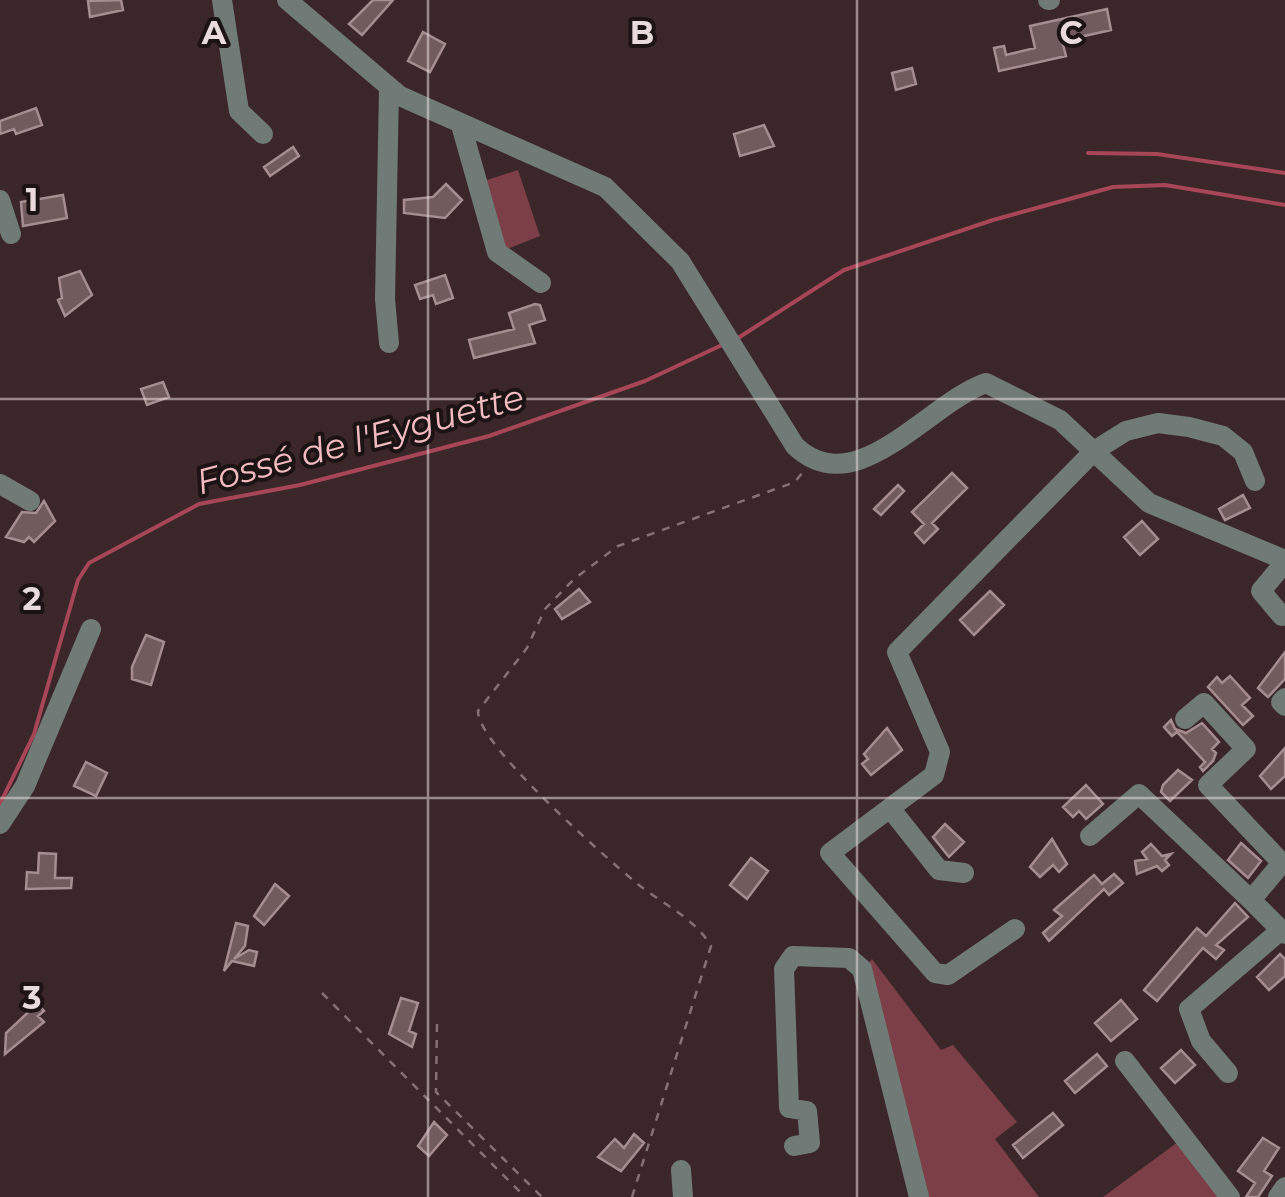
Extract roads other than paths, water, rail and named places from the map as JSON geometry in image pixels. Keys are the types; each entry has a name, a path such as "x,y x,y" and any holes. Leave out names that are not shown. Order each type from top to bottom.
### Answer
{"street":[{"path":"222,0 239,111 263,134"},
{"path":"287,0 388,89 605,187 668,246 807,457 840,465 870,458 960,392 986,383 1060,420 1149,504 1285,561 1261,591 1282,616"},
{"path":"388,89 385,300 389,342"},
{"path":"460,124 496,252 541,283"},
{"path":"0,200 12,234"},
{"path":"1016,929 948,975 935,973 830,853 934,775 940,764 940,752 897,652 1094,452 1126,431 1158,424 1189,426 1223,436 1242,452 1255,481"},
{"path":"0,484 30,501"},
{"path":"0,824 24,786 91,629"},
{"path":"1285,698 1281,702 1285,706"},
{"path":"1185,719 1204,703 1246,750 1208,785 1284,861 1251,900"},
{"path":"1090,836 1139,794 1283,932 1189,1010 1201,1041 1228,1074"},
{"path":"890,808 939,870 964,873"},
{"path":"794,1146 810,1143 810,1128 808,1111 789,1108 784,970 794,956 849,958 862,969 920,1197"},
{"path":"1125,1061 1230,1197"},
{"path":"681,1170 683,1197"},
{"path":"1278,1197 1285,1187"}],"waterway":[{"path":"1088,153 1157,154 1285,173"},
{"name":"Fossé de l'Eyguette","path":"738,338 844,270 993,220 1113,187 1165,185 1285,205"},
{"name":"Fossé de l'Eyguette","path":"0,804 34,734 78,580 89,563 199,504 300,485 489,436 645,381 722,345"}]}
